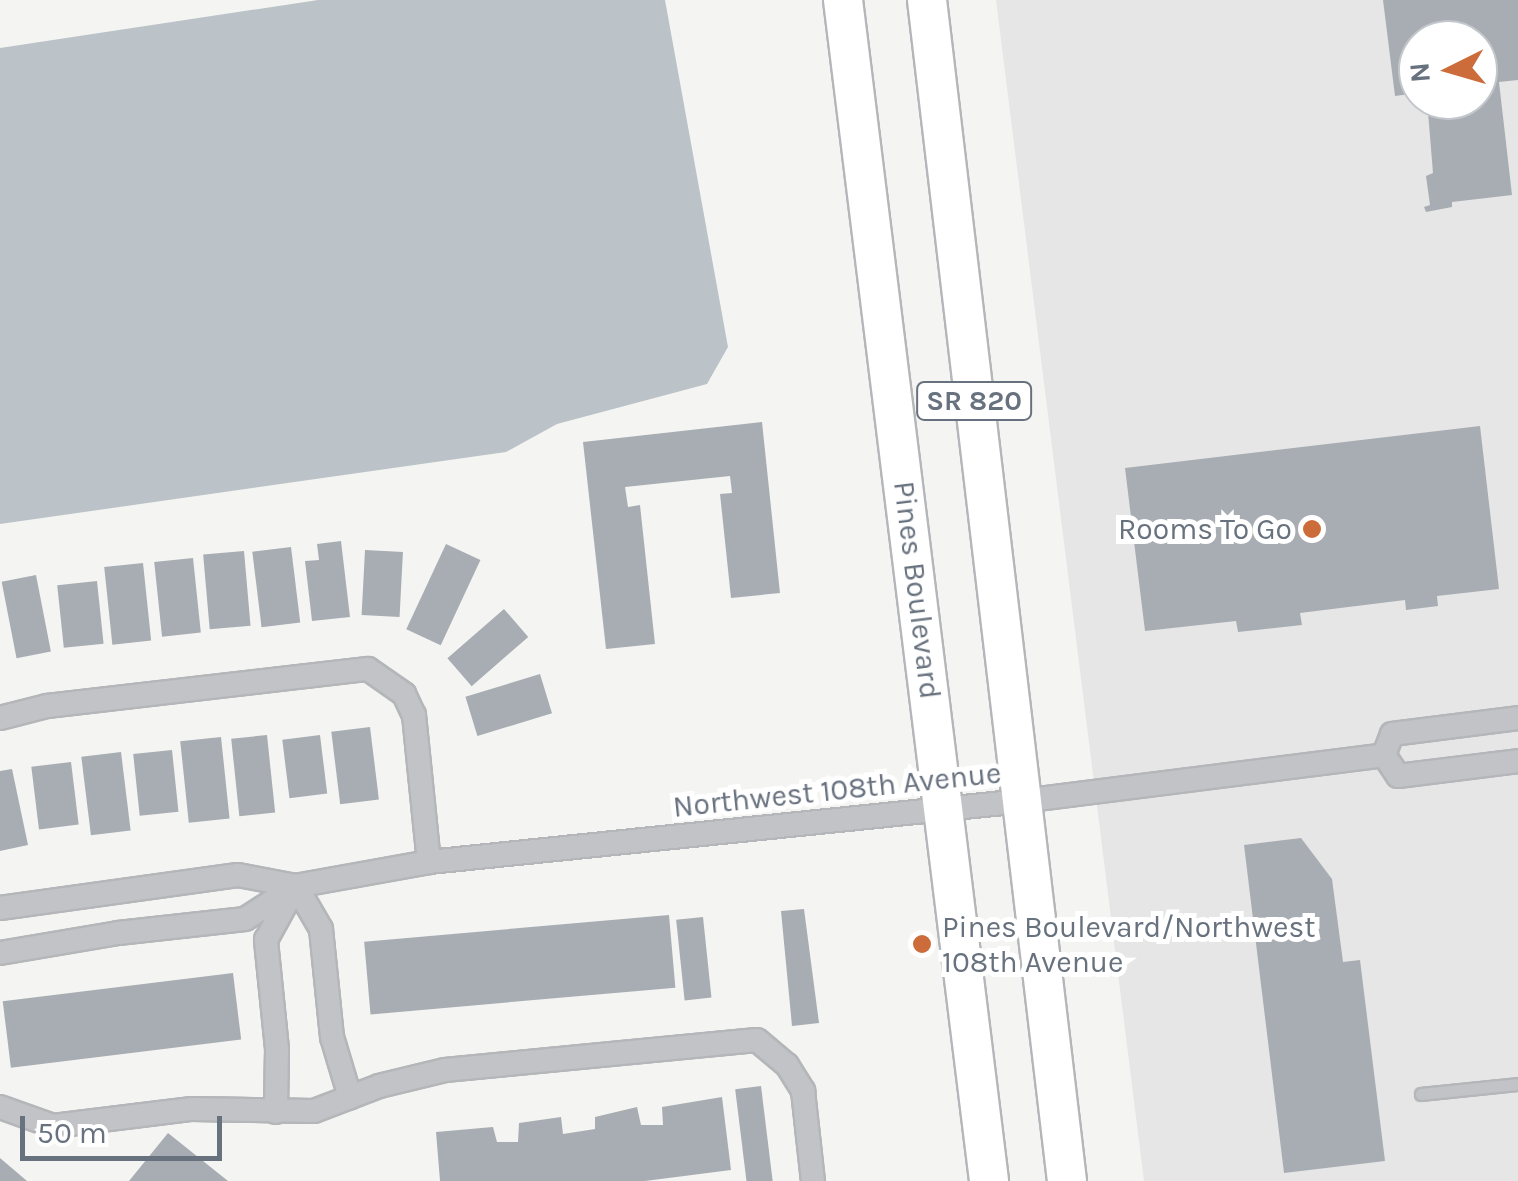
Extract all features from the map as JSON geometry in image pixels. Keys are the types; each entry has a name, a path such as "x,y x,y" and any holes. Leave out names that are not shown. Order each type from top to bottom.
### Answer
{"highway":[{"name":"Pines Boulevard","path":"843,0 989,1181"},
{"name":"SR 820","path":"927,0 1067,1181"}],"street":[{"path":"0,718 48,706 368,669 404,694 414,714 429,862"},
{"name":"Northwest 108th Avenue","path":"0,908 238,875 296,886 429,862 1022,801 1384,755 1392,734 1518,718"},
{"path":"1384,755 1398,776 1518,761"},
{"name":"Northwest 108th Avenue","path":"0,954 118,933 245,920 296,886"},
{"path":"296,886 321,929 332,1037 350,1098"},
{"path":"276,1112 278,1050 266,940 296,886"},
{"path":"0,1107 53,1126 192,1109 314,1111 445,1070 757,1040 787,1064 803,1090 812,1181"}],"lane":[{"path":"1421,1094 1518,1084"}],"shaded area":[{"path":"318,0 665,0 728,347 707,384 557,424 506,452 0,524 0,48"},
{"path":"996,0 1518,0 1518,1181 1144,1181"}],"building":[{"path":"1383,0 1518,0 1518,80 1499,82 1512,195 1452,202 1452,207 1426,212 1424,207 1430,205 1426,176 1433,173 1429,120 1498,120 1498,20 1398,20 1395,96"},
{"path":"762,422 780,593 731,598 720,494 732,493 730,476 625,487 628,507 640,505 655,644 606,649 583,442"},
{"name":"Rooms To Go","path":"1480,426 1499,589 1437,596 1438,606 1406,610 1405,600 1300,613 1302,625 1238,632 1236,621 1145,631 1125,468"},
{"path":"341,541 350,617 312,621 305,561 319,560 317,544"},
{"path":"446,544 480,560 441,645 406,629"},
{"path":"291,547 300,622 262,627 252,552"},
{"path":"365,550 403,552 400,617 362,615"},
{"path":"244,551 251,626 210,629 203,555"},
{"path":"193,558 201,633 162,637 154,562"},
{"path":"143,563 151,641 112,645 104,567"},
{"path":"36,575 51,652 17,658 2,582"},
{"path":"97,581 104,644 64,648 57,585"},
{"path":"504,609 528,637 472,686 447,658"},
{"path":"540,674 552,713 477,736 465,697"},
{"path":"370,727 379,799 340,804 331,732"},
{"path":"267,735 275,813 239,816 231,739"},
{"path":"320,735 327,794 289,798 282,740"},
{"path":"221,737 230,819 189,823 180,741"},
{"path":"172,750 178,812 140,816 133,754"},
{"path":"121,752 131,830 91,835 81,757"},
{"path":"71,762 79,825 39,829 31,767"},
{"path":"12,769 28,845 0,851 0,771"},
{"path":"1301,838 1332,879 1343,962 1360,960 1385,1161 1284,1173 1244,845"},
{"path":"804,909 819,1023 792,1026 781,911"},
{"path":"669,915 675,988 371,1014 364,942"},
{"path":"703,917 711,998 685,1000 676,920"},
{"path":"233,973 241,1040 11,1068 3,1001"},
{"path":"761,1086 773,1181 746,1181 735,1089"},
{"path":"722,1097 731,1170 645,1181 440,1181 436,1132 493,1127 497,1142 518,1142 519,1123 561,1117 563,1134 595,1129 595,1117 637,1107 641,1125 663,1125 662,1107"},
{"path":"168,1133 228,1181 129,1181"},
{"path":"0,1158 27,1181 0,1181"}],"place":[{"name":"Rooms To Go","path":"1312,529"},
{"name":"Pines Boulevard/Northwest 108th Avenue","path":"922,944"}]}
